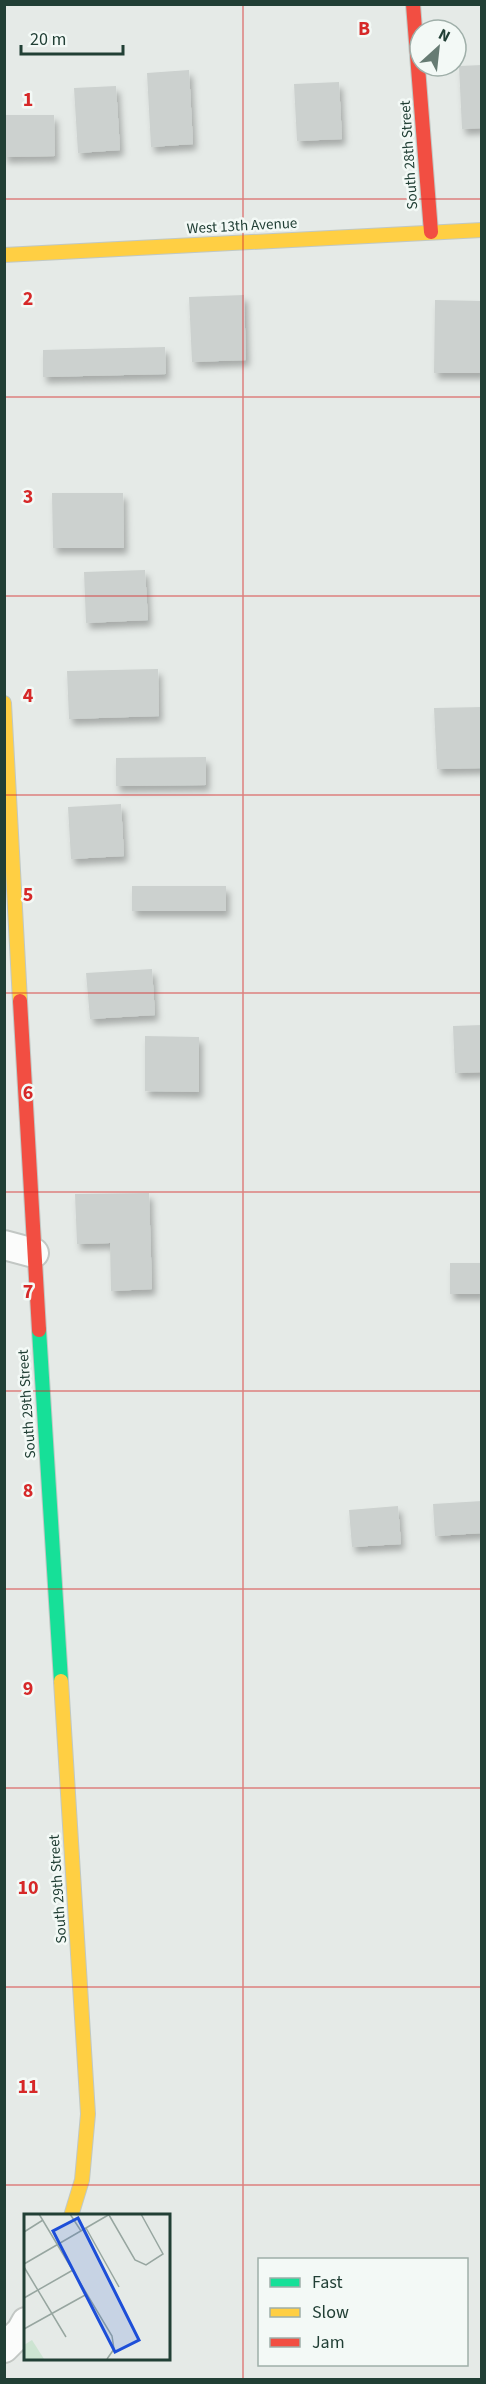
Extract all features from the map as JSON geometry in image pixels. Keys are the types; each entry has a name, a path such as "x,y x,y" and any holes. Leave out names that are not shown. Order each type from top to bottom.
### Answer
{"street":[{"name":"South 28th Street","path":"413,4 431,232"},
{"name":"West 13th Avenue","path":"4,255 482,230"},
{"name":"South 29th Street","path":"4,703 34,1253 88,2114 82,2180 72,2214"},
{"path":"4,1245 34,1253"},
{"path":"4,2348 24,2326"}],"building":[{"path":"482,65 482,128 462,129 460,78 468,78 468,66"},
{"path":"189,70 193,144 151,147 147,73"},
{"path":"339,82 342,139 297,141 294,84"},
{"path":"116,86 120,150 78,153 74,88"},
{"path":"4,115 54,115 55,156 4,157"},
{"path":"244,295 246,360 192,362 189,297"},
{"path":"435,300 482,301 482,373 434,373"},
{"path":"165,347 166,374 43,377 43,350"},
{"path":"52,493 123,493 124,548 53,548"},
{"path":"145,570 148,620 86,623 84,572"},
{"path":"158,669 159,716 69,719 67,671"},
{"path":"482,707 482,768 437,769 434,708"},
{"path":"206,757 206,785 116,786 116,758"},
{"path":"121,804 124,856 71,859 68,807"},
{"path":"132,886 226,886 226,911 132,911"},
{"path":"152,969 155,1015 90,1019 86,973"},
{"path":"482,1025 482,1072 455,1073 453,1026"},
{"path":"145,1036 199,1037 199,1092 145,1091"},
{"path":"149,1193 152,1289 111,1291 110,1243 77,1244 75,1194"},
{"path":"450,1263 482,1263 482,1294 450,1294"},
{"path":"482,1501 482,1533 435,1536 433,1504"},
{"path":"398,1506 401,1544 352,1547 349,1510"}],"traffic: fast":[{"path":"39,1330 61,1681"}],"traffic: slow":[{"path":"4,255 482,230"},
{"path":"4,703 20,1001"},
{"path":"61,1681 88,2114 82,2180 72,2214"}],"traffic: jam":[{"path":"413,4 431,232"},
{"path":"20,1001 39,1330"}]}
